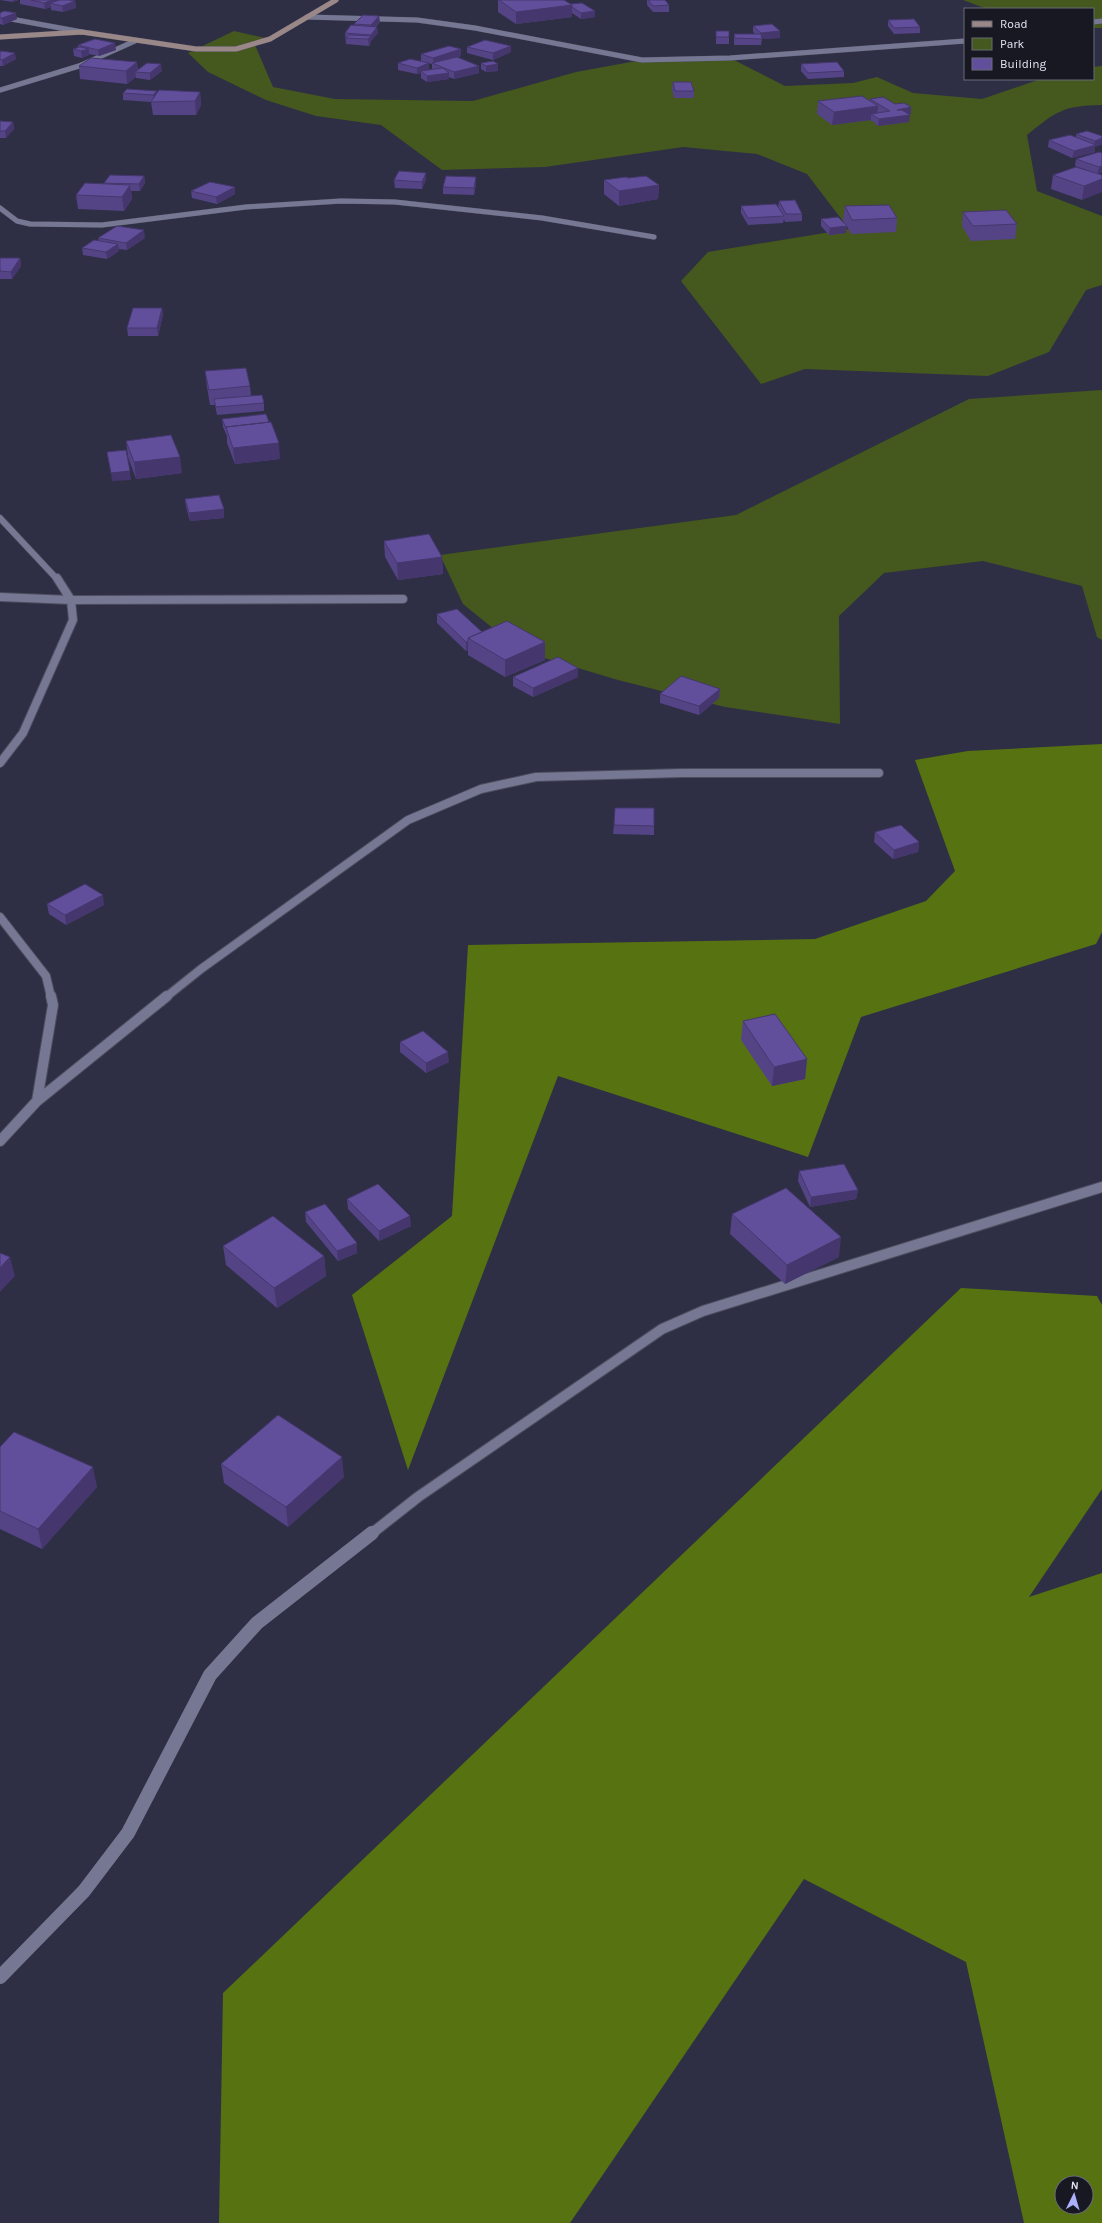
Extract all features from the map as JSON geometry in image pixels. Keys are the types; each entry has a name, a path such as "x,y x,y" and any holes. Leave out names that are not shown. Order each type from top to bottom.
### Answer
{"street":[{"path":"0,17 135,41 196,49 236,49 254,45 270,39 336,0"},
{"path":"306,17 417,20 475,28 616,56 650,60 753,56 964,41"},
{"path":"0,37 82,32"},
{"path":"0,90 79,66 135,41"},
{"path":"0,208 17,221 30,224 102,225 246,207 341,202 395,202 542,218 654,237"},
{"path":"0,518 55,576 71,600 73,620 24,733 0,763"},
{"path":"0,597 71,600 403,599"},
{"path":"0,1141 37,1101 201,969 408,820 481,789 536,777 682,773 879,773"},
{"path":"0,917 46,976 53,1004 37,1101"},
{"path":"0,1977 84,1891 128,1833 210,1675 257,1623 418,1497 662,1329 703,1311 1102,1186"}],"green space":[{"path":"963,0 1102,0 1102,28 1094,28 1094,8 984,8"},
{"path":"234,31 270,39 255,45 273,87 335,99 473,101 576,72 642,60 730,58 785,86 853,83 877,77 913,93 982,99 1038,80 1094,80 1094,67 1102,66 1102,105 1078,107 1061,111 1053,115 1027,135 1037,191 1102,216 1102,285 1086,290 1049,352 988,376 805,369 761,384 681,281 708,252 849,229 807,174 757,154 683,147 545,167 442,170 381,125 316,116 266,100 208,72 188,53"},
{"path":"1102,390 1102,640 1097,637 1082,586 983,561 884,573 839,616 840,724 725,707 618,680 521,651 463,604 440,555 736,515 969,399"},
{"path":"1102,744 1102,932 1096,944 861,1017 808,1157 558,1076 408,1470 352,1295 452,1216 468,945 815,939 926,901 955,871 915,760 968,751"},
{"path":"961,1288 1097,1296 1102,1305 1102,1489 1029,1597 1102,1573 1102,2223 1024,2223 966,1962 804,1879 570,2223 219,2223 223,1993"}],"building":[{"path":"31,0 52,0 44,3"},
{"path":"60,0 75,1 62,6 50,3"},
{"path":"499,0 564,0 572,5 516,12"},
{"path":"648,0 665,0 669,5 653,6"},
{"path":"582,3 595,11 581,13 572,7 571,4"},
{"path":"4,11 16,13 0,18 0,13"},
{"path":"363,15 379,16 371,25 354,24"},
{"path":"914,19 920,27 894,28 888,20"},
{"path":"772,24 780,31 761,33 753,26"},
{"path":"351,25 377,27 371,35 345,33"},
{"path":"716,31 729,31 729,37 716,37"},
{"path":"734,34 761,34 762,39 735,38"},
{"path":"349,35 371,36 368,39 346,38"},
{"path":"95,39 115,43 98,50 78,45"},
{"path":"485,40 511,46 493,53 467,47"},
{"path":"449,46 461,49 433,58 421,54"},
{"path":"80,47 89,49 81,51 73,49"},
{"path":"0,52 15,53 2,60 0,59"},
{"path":"457,57 479,66 454,72 432,63"},
{"path":"91,58 137,62 126,71 79,66"},
{"path":"410,59 429,63 417,68 398,63"},
{"path":"493,61 498,64 486,66 481,63"},
{"path":"837,62 844,71 808,73 801,64"},
{"path":"147,63 161,64 150,73 135,72"},
{"path":"443,68 449,73 427,76 421,71"},
{"path":"673,82 691,82 694,91 675,91"},
{"path":"127,89 157,91 153,95 123,93"},
{"path":"159,90 200,92 195,101 151,102"},
{"path":"862,96 878,106 834,112 818,101"},
{"path":"883,97 895,104 904,103 911,107 897,110 902,110 910,115 879,119 871,114 890,111 870,99"},
{"path":"0,121 13,122 5,131 0,131"},
{"path":"1087,131 1102,136 1102,138 1095,141 1076,134"},
{"path":"1070,135 1096,145 1074,151 1049,140"},
{"path":"1099,152 1102,153 1102,166 1099,167 1076,159"},
{"path":"1076,167 1102,175 1102,179 1084,186 1053,175"},
{"path":"399,171 426,173 422,182 394,180"},
{"path":"110,175 144,176 139,184 104,183"},
{"path":"446,176 476,177 474,188 443,187"},
{"path":"646,176 659,185 619,191 604,180 626,177"},
{"path":"210,182 235,187 216,197 191,191"},
{"path":"85,183 130,185 122,197 76,195"},
{"path":"795,200 802,214 786,214 779,201"},
{"path":"776,204 784,216 748,218 741,206"},
{"path":"889,205 897,218 852,220 845,206"},
{"path":"1006,210 1017,224 973,226 963,212"},
{"path":"838,217 847,226 830,228 821,219"},
{"path":"117,226 144,230 126,243 98,238"},
{"path":"94,240 118,244 106,252 82,248"},
{"path":"0,258 20,258 11,272 0,271"},
{"path":"133,308 162,308 157,328 127,328"},
{"path":"246,368 250,386 209,390 205,371"},
{"path":"262,395 264,403 216,407 214,399"},
{"path":"266,414 269,422 226,428 222,419"},
{"path":"271,422 279,443 233,448 226,427"},
{"path":"171,435 180,457 134,462 126,441"},
{"path":"126,450 130,471 111,473 107,452"},
{"path":"219,495 224,509 189,513 185,499"},
{"path":"429,534 442,557 397,563 384,541"},
{"path":"457,609 482,632 468,638 468,641 466,642 437,614"},
{"path":"507,621 545,642 505,660 468,638"},
{"path":"558,657 578,668 533,688 513,677"},
{"path":"681,676 720,689 699,706 660,694"},
{"path":"615,808 654,808 654,826 614,825"},
{"path":"901,825 919,842 894,850 875,832"},
{"path":"85,884 103,895 65,915 47,904"},
{"path":"775,1014 807,1059 774,1067 743,1021"},
{"path":"423,1031 448,1052 426,1063 400,1042"},
{"path":"844,1164 858,1190 811,1197 799,1171"},
{"path":"378,1184 410,1216 379,1231 347,1199"},
{"path":"786,1188 841,1237 787,1265 732,1214"},
{"path":"325,1204 357,1243 337,1251 305,1212"},
{"path":"273,1216 324,1256 274,1288 223,1246"},
{"path":"0,1253 10,1257 0,1268"},
{"path":"278,1415 342,1457 286,1507 221,1464"},
{"path":"14,1432 93,1467 38,1529 0,1511 0,1447"}]}
